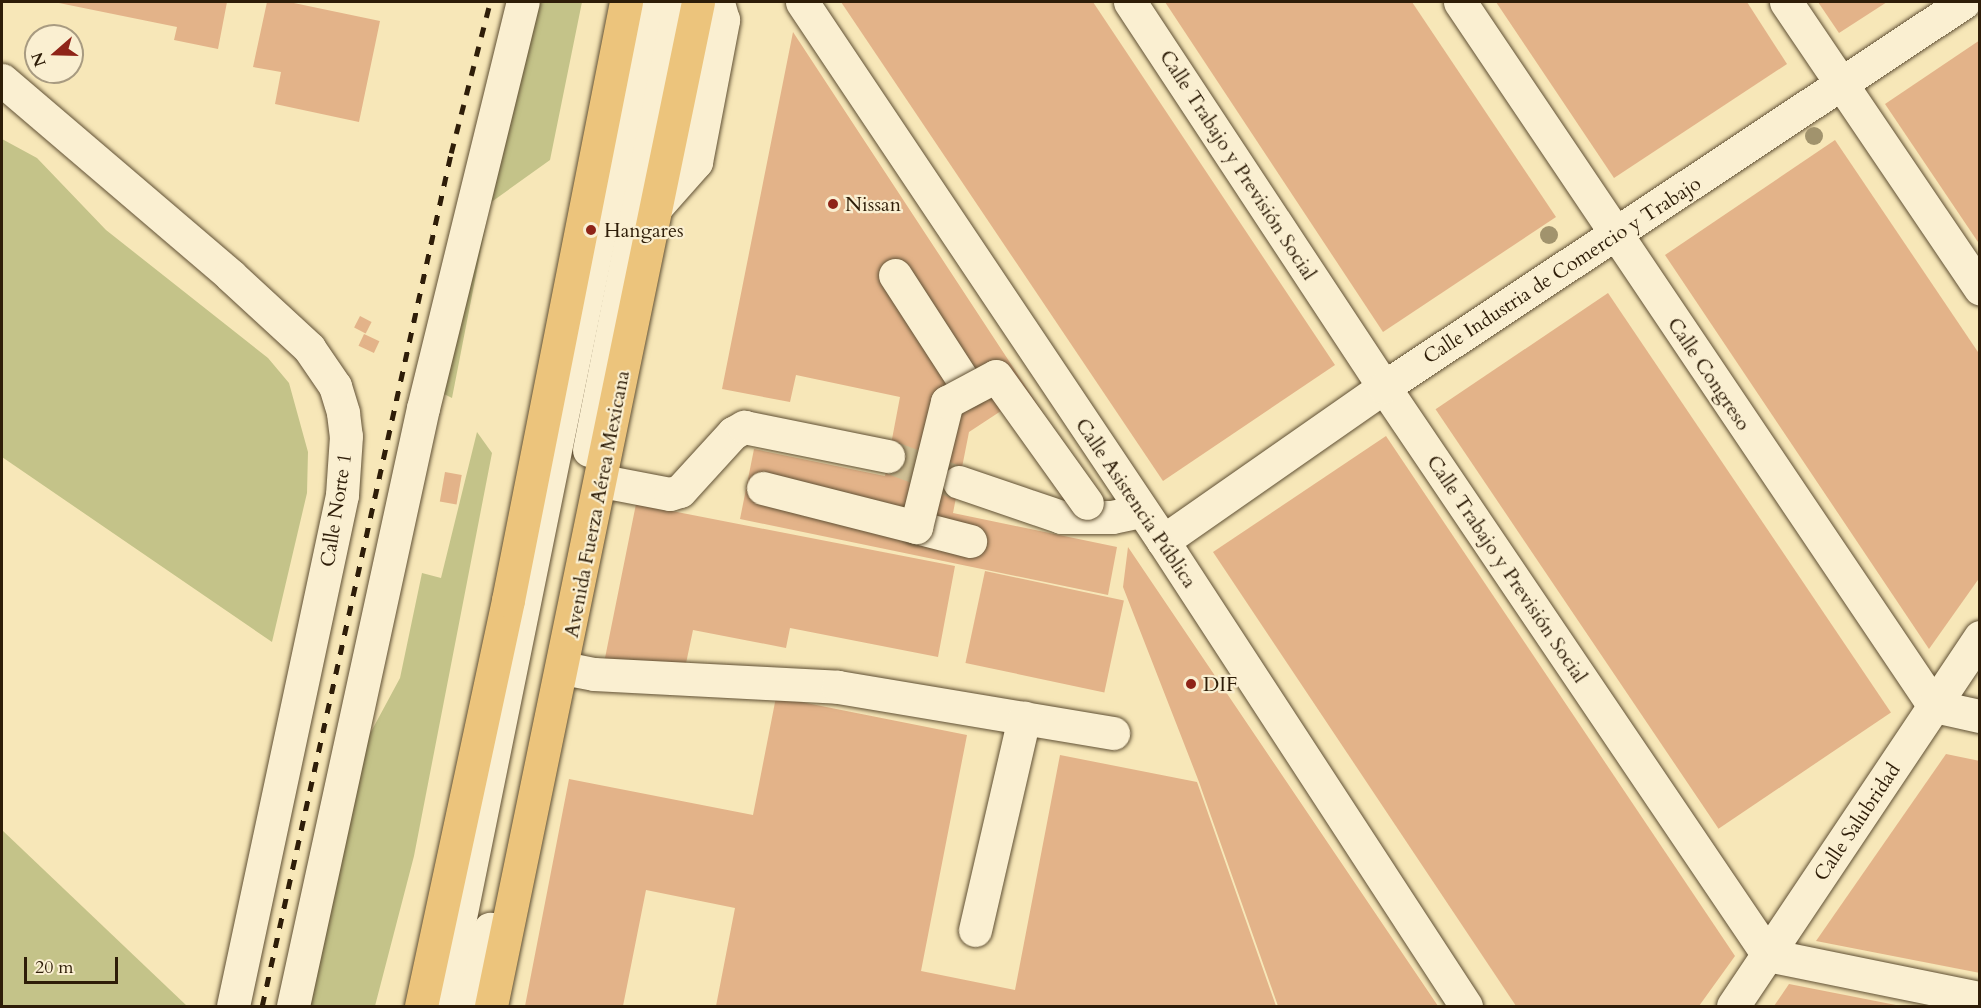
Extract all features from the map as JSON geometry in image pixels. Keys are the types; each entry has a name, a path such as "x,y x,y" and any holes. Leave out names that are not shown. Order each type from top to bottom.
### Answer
{"main road":[{"path":"421,1006 508,600 626,2"},
{"name":"Avenida Fuerza Aérea Mexicana","path":"491,1006 602,481 698,2"}],"street":[{"path":"293,1006 423,408 523,2"},
{"path":"442,1006 646,2"},
{"path":"474,1006 545,672 678,2"},
{"path":"657,206 696,162 723,20 718,2"},
{"name":"Calle Asistencia Pública","path":"802,2 1163,541 1466,1006"},
{"name":"Calle Trabajo y Previsión Social","path":"1130,2 1384,387 1768,955"},
{"name":"Calle Congreso","path":"1460,2 1615,236 1934,706"},
{"path":"1786,2 1980,289"},
{"name":"Calle Industria de Comercio y Trabajo","path":"1163,541 1384,387 1842,86 1964,2"},
{"name":"Calle Norte 1","path":"2,80 230,275 309,348 335,386 343,413 346,436 342,495 232,1006"},
{"path":"895,275 968,388"},
{"path":"916,527 947,402 968,388 996,376 1092,510"},
{"path":"602,481 670,494 680,491 733,433 744,427 888,456"},
{"path":"959,482 1061,518 1092,510 1141,511"},
{"path":"763,488 970,541"},
{"name":"Calle Salubridad","path":"1733,1006 1980,637"},
{"path":"563,668 594,674 838,687 1113,733"},
{"path":"1934,706 1980,716"},
{"path":"975,930 1024,718"},
{"path":"1768,955 1980,998"}],"shaded area":[{"path":"528,2 582,2 550,160 490,203 452,398 432,388"},
{"path":"2,139 37,158 106,230 268,358 289,383 308,452 307,493 272,642 2,457"},
{"path":"477,432 492,453 414,856 375,1006 308,1006 351,769 400,678 422,573 441,578"},
{"path":"2,830 187,1006 2,1006"}],"building":[{"path":"54,2 227,2 218,49 174,40 177,27"},
{"path":"267,2 289,2 380,21 359,122 275,104 281,72 253,67"},
{"path":"841,2 1093,2 1335,365 1163,481"},
{"path":"1165,2 1412,2 1556,217 1383,332"},
{"path":"1496,2 1747,2 1787,64 1614,178"},
{"path":"1818,2 1887,2 1839,33"},
{"name":"Nissan","path":"793,32 1097,495 1072,512 1004,409 969,432 953,513 1117,547 1108,595 740,519 754,449 885,476 900,397 796,375 790,402 722,389"},
{"path":"1980,40 1980,245 1885,104"},
{"path":"1835,140 1980,355 1980,577 1929,649 1665,255"},
{"path":"1608,293 1891,712 1719,829 1436,409"},
{"path":"360,316 372,322 366,333 354,328"},
{"path":"364,334 379,341 374,353 359,346"},
{"path":"1386,436 1735,956 1699,1006 1516,1006 1213,552"},
{"path":"445,472 462,475 457,504 440,502"},
{"path":"636,504 955,566 938,657 790,628 786,648 693,630 684,673 603,668"},
{"name":"DIF","path":"1128,547 1438,1006 1278,1006 1199,782 1123,587"},
{"path":"985,571 1124,601 1104,692 965,663"},
{"path":"776,697 967,735 921,971 1015,990 1060,755 1197,782 1276,1006 716,1006 735,908 646,890 623,1006 525,1006 569,779 753,815"},
{"path":"1946,754 1980,761 1980,973 1816,941"},
{"path":"1789,984 1896,1005 1896,1006 1774,1006"}],"tunnel":[{"path":"888,456 957,482"}],"railway":[{"path":"262,1006 451,153 490,2"}],"place":[{"name":"Nissan","path":"833,204"},
{"name":"Hangares","path":"591,230"},
{"name":"DIF","path":"1191,684"}]}
